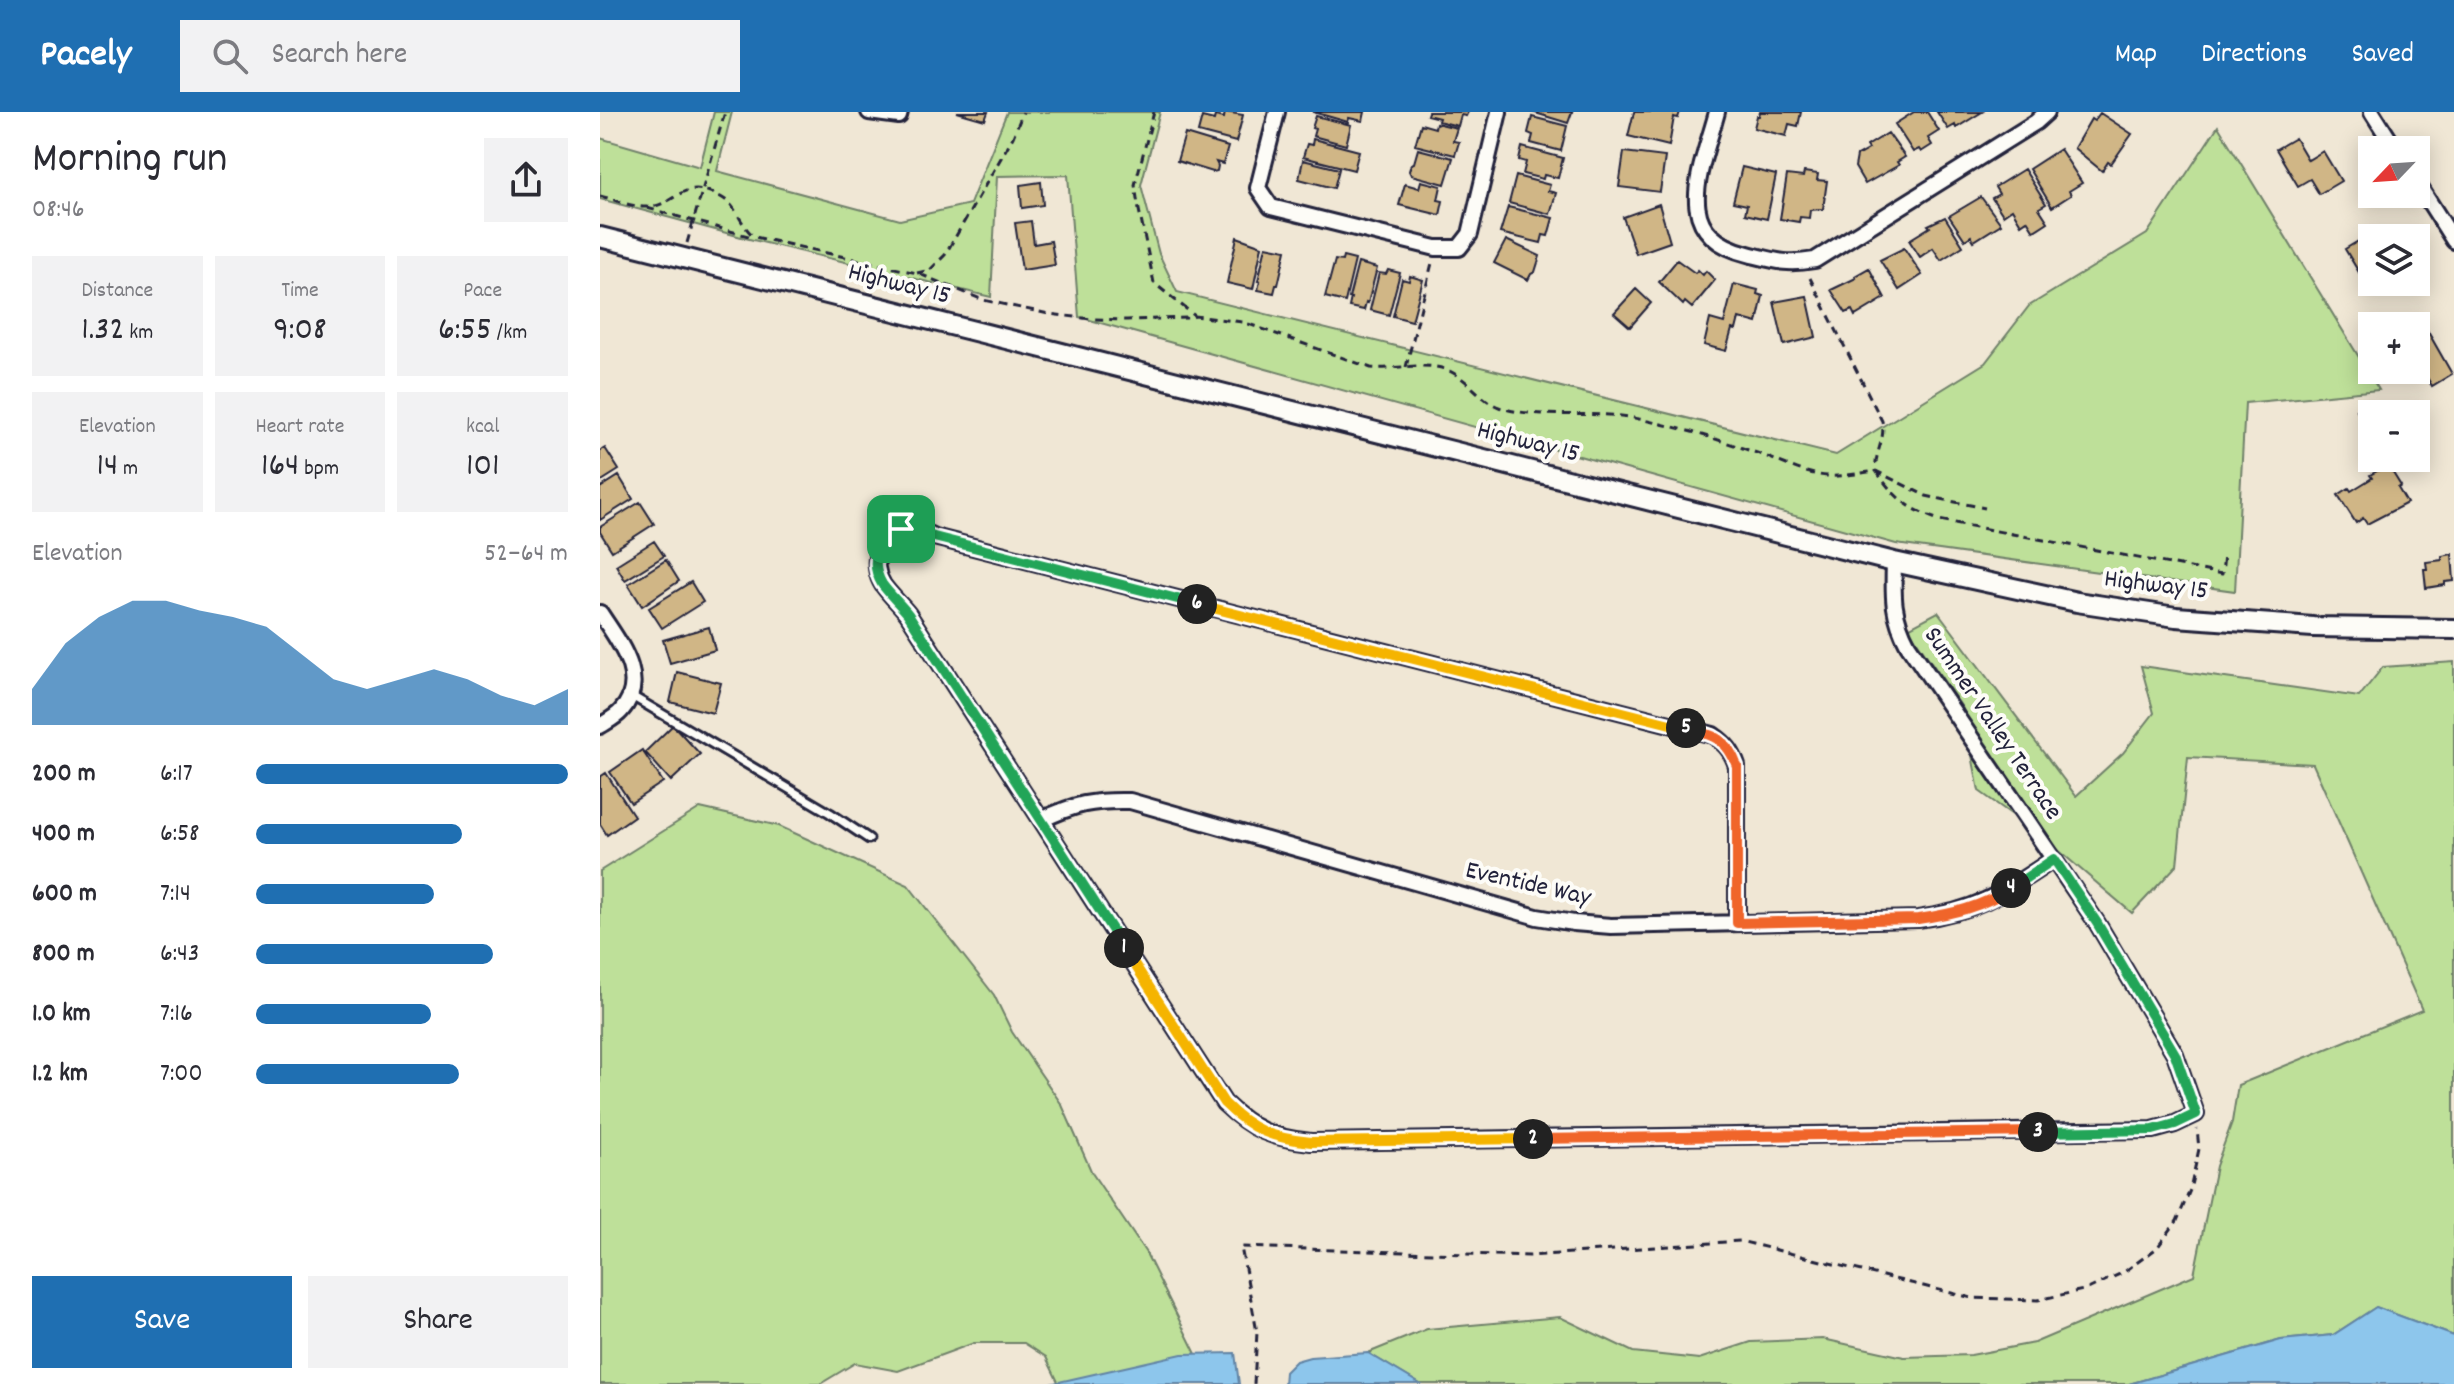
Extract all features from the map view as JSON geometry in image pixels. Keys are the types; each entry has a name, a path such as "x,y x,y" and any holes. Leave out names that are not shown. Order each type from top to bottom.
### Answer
{"main road":[{"name":"Highway 15","path":"600,237 1894,562 2077,602 2176,617 2313,627 2454,629"}],"street":[{"path":"869,112 899,116 900,112"},
{"path":"1277,112 1258,188 1271,207 1436,248 1459,248 1470,234 1499,112"},
{"path":"1717,112 1696,194 1701,223 1712,239 1728,249 1788,264 1815,260 2036,122 2047,112"},
{"path":"2372,112 2387,136"},
{"path":"2430,203 2454,241"},
{"path":"1737,923 1737,766 1732,753 1713,735 934,537 918,530 901,529 886,537 877,552 877,569 883,585 908,614 1224,1103 1241,1120 1262,1132 1285,1140 1311,1142 2153,1130 2196,1114"},
{"name":"Summer Valley Terrace","path":"1894,562 1892,600 1897,625 2097,923 2175,1054 2196,1114"},
{"path":"600,613 630,659 632,692 621,711 600,726"},
{"name":"Eventide Way","path":"1041,820 1071,806 1100,800 1130,801 1537,917 1611,926 1918,919 1946,915 1974,907 1999,895 2054,859"}],"lane":[{"path":"630,695 869,839"}],"path":[{"path":"682,259 725,112"},
{"path":"917,273 930,270 945,255 1013,137 1023,112"},
{"path":"1154,112 1135,185 1138,205 1154,283 1195,316"},
{"path":"600,196 643,207 663,203 685,190 703,188 727,201 745,231 755,237"},
{"name":"Highway 15","path":"643,207 755,237 917,273 983,300 1049,314 1092,319 1195,316 1243,322 1371,368 1443,368 1499,407 1523,412 1637,418 1748,449 1812,473 1829,476 1876,471"},
{"path":"1406,367 1436,248"},
{"path":"1802,262 1882,421 1884,433 1875,462 1876,471 1893,495 1915,511 1939,520 2222,574 2224,554"},
{"path":"1876,471 1926,496 1985,508"},
{"path":"1254,1384 1257,1332 1241,1247 1530,1256 1740,1241 1972,1298 2038,1300 2088,1289 2124,1272 2157,1248 2177,1221 2190,1190 2199,1149 2196,1114"}],"green space":[{"path":"714,112 732,112 717,171 900,220 970,204 1007,112 1160,112 1141,185 1159,254 1177,292 1836,455 1985,363 2029,306 2147,234 2218,126 2358,356 2358,384 2375,384 2379,390 2245,403 2235,591 1896,544 1079,317 1068,175 997,176 991,297 745,238 600,199 600,138 700,167"},
{"path":"1938,612 2076,796 2123,753 2154,713 2141,666 2359,697 2383,667 2454,662 2454,1336 2376,1307 2333,1335 2281,1340 2129,1384 1420,1384 1368,1353 1427,1329 1560,1317 1633,1352 1699,1359 1751,1342 1823,1339 1904,1357 1971,1355 2034,1343 2194,1275 2216,1166 2232,1122 2238,1085 2422,1010 2313,764 2188,757 2177,865 2132,913 2043,837 1979,791 1963,709 1908,628"},
{"path":"700,808 779,826 908,885 994,995 1012,1032 1062,1105 1092,1173 1146,1253 1200,1362 1059,1384 1046,1357 1024,1343 974,1343 898,1371 855,1363 820,1384 600,1384 600,871"}],"water":[{"path":"2376,1307 2454,1336 2454,1384 2129,1384 2281,1340 2333,1335"},
{"path":"1235,1353 1239,1384 1050,1384 1182,1354"},
{"path":"1368,1353 1420,1384 1284,1384 1285,1372 1296,1361 1310,1357"}],"building":[{"path":"957,112 988,112 985,120"},
{"path":"1225,112 1243,115 1236,142 1198,132 1202,117 1214,120 1215,116 1224,118"},
{"path":"1313,112 1365,112 1363,121 1349,118 1348,122"},
{"path":"1428,112 1468,112 1466,116 1461,115 1458,126 1438,121 1439,118 1427,115"},
{"path":"1532,112 1572,112 1568,123"},
{"path":"1634,112 1680,112 1678,118 1674,117 1669,146 1628,136"},
{"path":"1760,112 1801,112 1798,126 1789,124 1786,136 1754,128"},
{"path":"1914,112 1927,112 1939,131 1928,138 1932,145 1921,152 1919,149 1913,152 1895,124"},
{"path":"1937,112 1982,112 1956,128 1955,125 1948,129"},
{"path":"2100,113 2132,134 2111,164 2108,162 2102,171 2074,148 2091,119 2094,121"},
{"path":"1316,116 1351,125 1346,145 1313,136"},
{"path":"1532,117 1567,126 1561,151 1531,143 1533,135 1528,133"},
{"path":"1436,123 1457,128 1453,141 1459,142 1455,155 1415,145 1421,124 1435,128"},
{"path":"1888,133 1905,157 1897,162 1899,165 1865,184 1855,167 1857,156"},
{"path":"1185,134 1228,147 1223,164 1216,162 1217,171 1177,161"},
{"path":"2295,138 2308,160 2323,151 2341,181 2319,194 2310,179 2298,186 2276,149"},
{"path":"1313,139 1359,151 1354,170 1303,157 1307,144 1312,145"},
{"path":"1522,147 1563,158 1558,178 1544,175 1543,179 1523,174 1526,162 1519,160"},
{"path":"1418,149 1453,158 1445,184 1411,175 1409,171"},
{"path":"2060,149 2082,183 2069,191 2071,195 2052,207 2029,169"},
{"path":"1624,152 1665,157 1660,192 1619,187"},
{"path":"1303,160 1339,169 1334,188 1299,179"},
{"path":"1742,167 1776,175 1767,219 1745,214 1747,205 1733,202"},
{"path":"2024,169 2046,204 2039,208 2048,222 2034,231 2027,220 2021,224 2012,209 2003,215 1992,198 1999,194 1995,187"},
{"path":"1804,172 1818,174 1817,180 1827,181 1823,209 1810,210 1809,218 1800,217 1799,222 1780,219 1787,175 1803,177"},
{"path":"1516,176 1550,185 1548,191 1556,193 1550,214 1509,203"},
{"path":"1421,181 1441,186 1438,200 1443,201 1440,215 1399,205 1405,184 1419,188"},
{"path":"1041,182 1043,205 1022,208 1020,185"},
{"path":"1981,197 2001,224 1974,241 1971,236 1965,240 1949,216"},
{"path":"1659,204 1670,242 1636,254 1623,217"},
{"path":"1508,207 1553,218 1548,236 1543,235 1541,243 1500,233"},
{"path":"1945,217 1963,246 1941,260 1933,248 1920,257 1909,240 1930,227 1928,225"},
{"path":"1031,221 1034,244 1051,241 1055,265 1022,270 1015,223"},
{"path":"1237,237 1262,246 1253,289 1227,283"},
{"path":"1506,240 1540,256 1535,272 1528,280 1494,263"},
{"path":"2358,241 2358,271 2345,249"},
{"path":"1266,246 1286,250 1274,293 1258,290"},
{"path":"1904,248 1922,275 1899,290 1880,260"},
{"path":"1343,257 1355,260 1345,302 1325,297 1335,260 1342,261"},
{"path":"1677,260 1695,273 1698,270 1703,275 1706,271 1715,280 1692,308 1685,302 1683,305 1659,282"},
{"path":"1358,263 1377,268 1364,310 1349,307"},
{"path":"1869,268 1885,298 1855,316 1852,310 1846,313 1831,290"},
{"path":"1388,270 1400,273 1389,315 1370,310 1379,273 1386,274"},
{"path":"1410,276 1423,280 1412,321 1393,316 1402,279 1409,281"},
{"path":"1734,284 1758,290 1757,294 1763,296 1757,323 1739,318 1736,330 1732,329 1726,351 1704,345 1710,319 1724,323"},
{"path":"1636,289 1651,303 1630,327 1614,313"},
{"path":"1807,296 1816,337 1784,345 1774,302"},
{"path":"2430,335 2452,374 2432,386 2430,383"},
{"path":"605,448 619,470 600,482 600,451"},
{"path":"2392,472 2407,503 2367,524 2363,518 2356,523 2338,495 2372,478 2370,475"},
{"path":"619,476 633,499 600,520 600,488"},
{"path":"640,502 654,524 612,551 600,527"},
{"path":"654,541 664,556 625,580 616,565"},
{"path":"2452,554 2454,581 2426,588 2426,562 2442,560 2442,556"},
{"path":"666,560 679,581 642,606 628,584"},
{"path":"691,582 703,602 662,628 649,608"},
{"path":"709,627 715,650 670,663 663,640"},
{"path":"677,672 721,683 713,713 670,702"},
{"path":"673,725 700,754 671,781 645,752"},
{"path":"642,750 663,782 631,803 610,772"},
{"path":"606,773 634,816 607,835 600,824 600,777"}],"route":[{"path":"901,529 918,530 934,537 1713,735 1732,753 1737,766 1737,923 1918,919 1946,915 1974,907 1999,895 2054,859 2097,923 2175,1054 2196,1114 2153,1130 1311,1142 1285,1140 1262,1132 1241,1120 1224,1103 908,614 883,585 877,569 877,552 886,537 901,529"}]}
